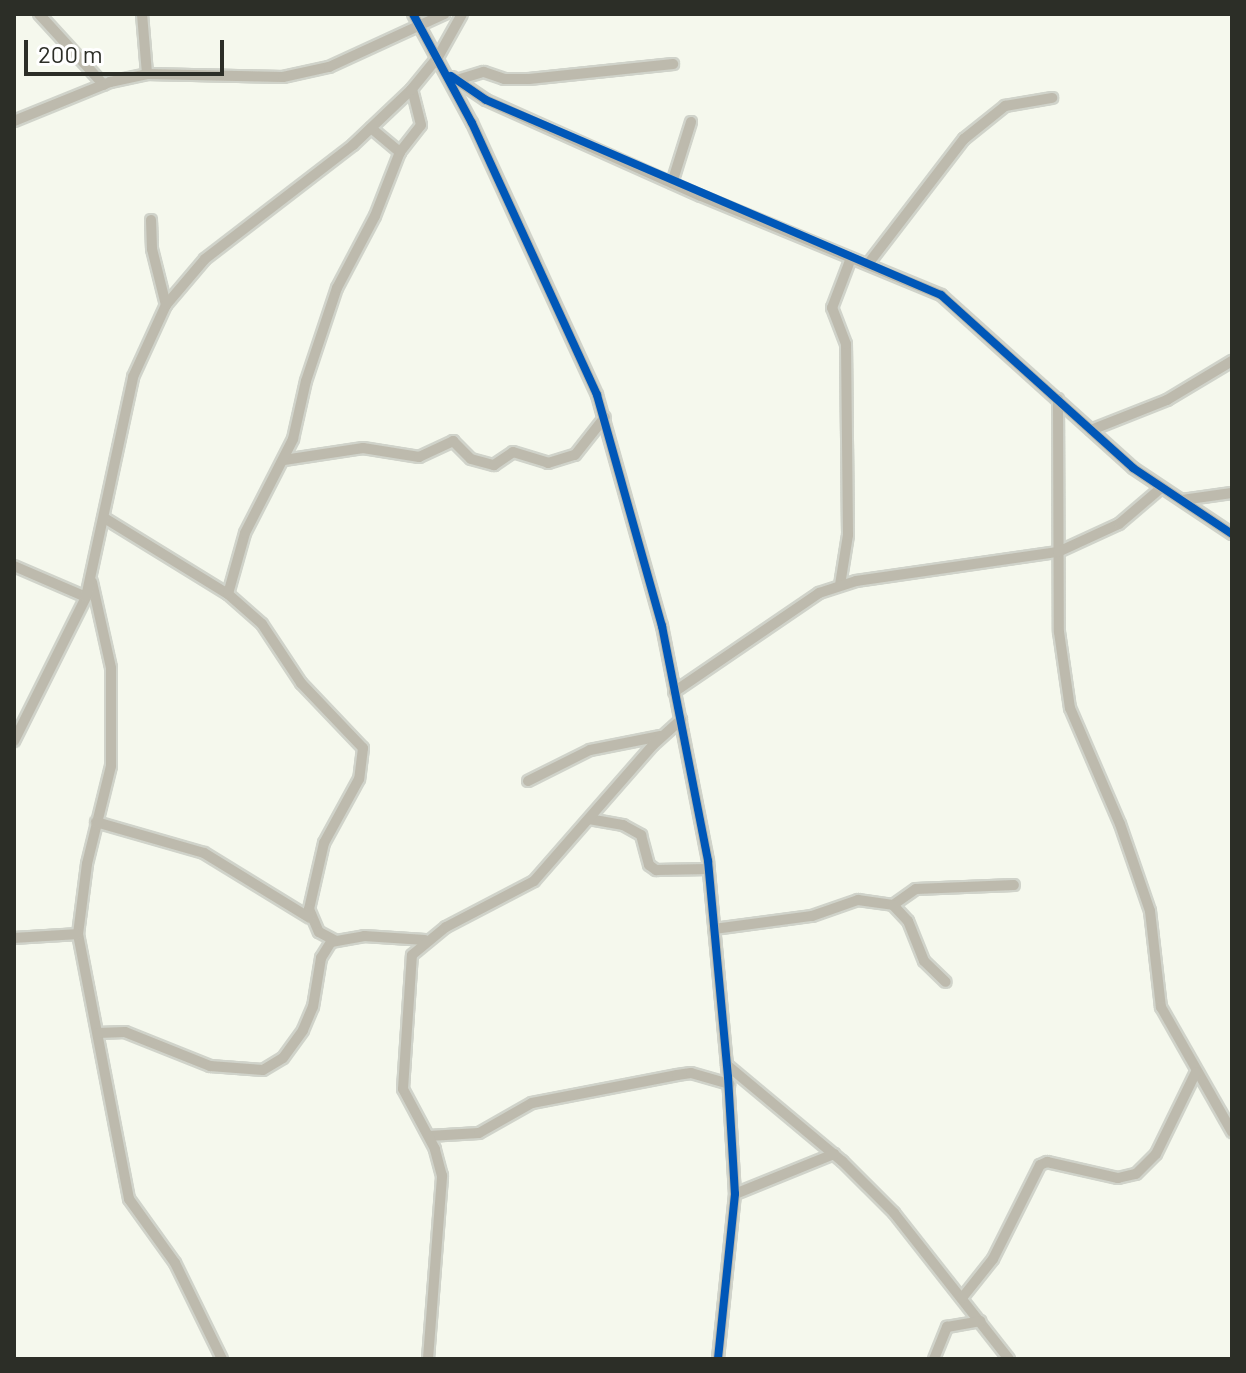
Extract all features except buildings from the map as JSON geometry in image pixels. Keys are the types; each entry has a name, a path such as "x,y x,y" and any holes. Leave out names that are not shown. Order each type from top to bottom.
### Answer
{"street":[{"path":"39,14 104,85"},
{"path":"142,14 147,74"},
{"path":"413,14 452,77 605,417 640,533 681,720 709,869 729,1084 735,1194 718,1359"},
{"path":"14,121 104,85 147,74 283,77 329,67 444,14"},
{"path":"14,741 92,580 133,377 166,305 205,259 371,128 412,89 438,57 462,14"},
{"path":"452,77 484,72 504,79 529,79 673,64"},
{"path":"452,77 486,100 672,183 941,295 1091,430 1161,488 1232,534"},
{"path":"228,594 245,533 284,460 337,288 375,216 400,152 421,125 412,89"},
{"path":"868,264 964,139 1005,106 1052,98"},
{"path":"672,183 691,122"},
{"path":"371,128 400,152"},
{"path":"151,220 152,249 166,305"},
{"path":"840,585 848,535 846,344 832,308 851,258"},
{"path":"1091,430 1167,400 1232,361"},
{"path":"1058,399 1060,652 1070,708 1120,824 1150,911 1161,1007 1232,1132"},
{"path":"284,460 363,448 419,457 453,441 471,459 494,465 513,452 548,463 575,455 605,417"},
{"path":"674,692 757,632 840,585 1058,552 1119,524 1161,488"},
{"path":"1182,500 1232,493"},
{"path":"106,519 228,594 262,624 301,683 363,748 359,779 324,843 310,918"},
{"path":"14,566 86,597"},
{"path":"92,580 113,699 111,766 96,822 78,934 129,1199 175,1263 222,1359"},
{"path":"429,1358 442,1176 429,1136 403,1089 411,999 408,972 412,955 425,940 534,881 661,736 681,720"},
{"path":"528,781 590,750 661,736"},
{"path":"589,819 623,825 641,835 649,865 656,870 709,869"},
{"path":"96,822 204,853 310,918 319,932 325,951"},
{"path":"893,905 916,889 1014,885"},
{"path":"714,929 812,916 858,900 893,905 908,921 924,961 946,982"},
{"path":"319,932 334,940 389,935 425,940"},
{"path":"14,938 78,934"},
{"path":"98,1033 125,1032 210,1066 263,1070 283,1058 303,1030 325,951 334,940"},
{"path":"727,1065 834,1154 894,1213 1009,1359"},
{"path":"962,1298 993,1259 1040,1165 1047,1162 1118,1178 1144,1170 1196,1072"},
{"path":"429,1136 479,1133 532,1103 677,1075 691,1073 729,1084"},
{"path":"735,1194 834,1154"},
{"path":"934,1359 947,1327 980,1321"}],"cycle path":[{"path":"413,14 472,123 597,395 662,626 708,861 728,1077 735,1194 718,1359"},
{"path":"451,76 486,100 941,295 1133,468 1232,534"}]}
